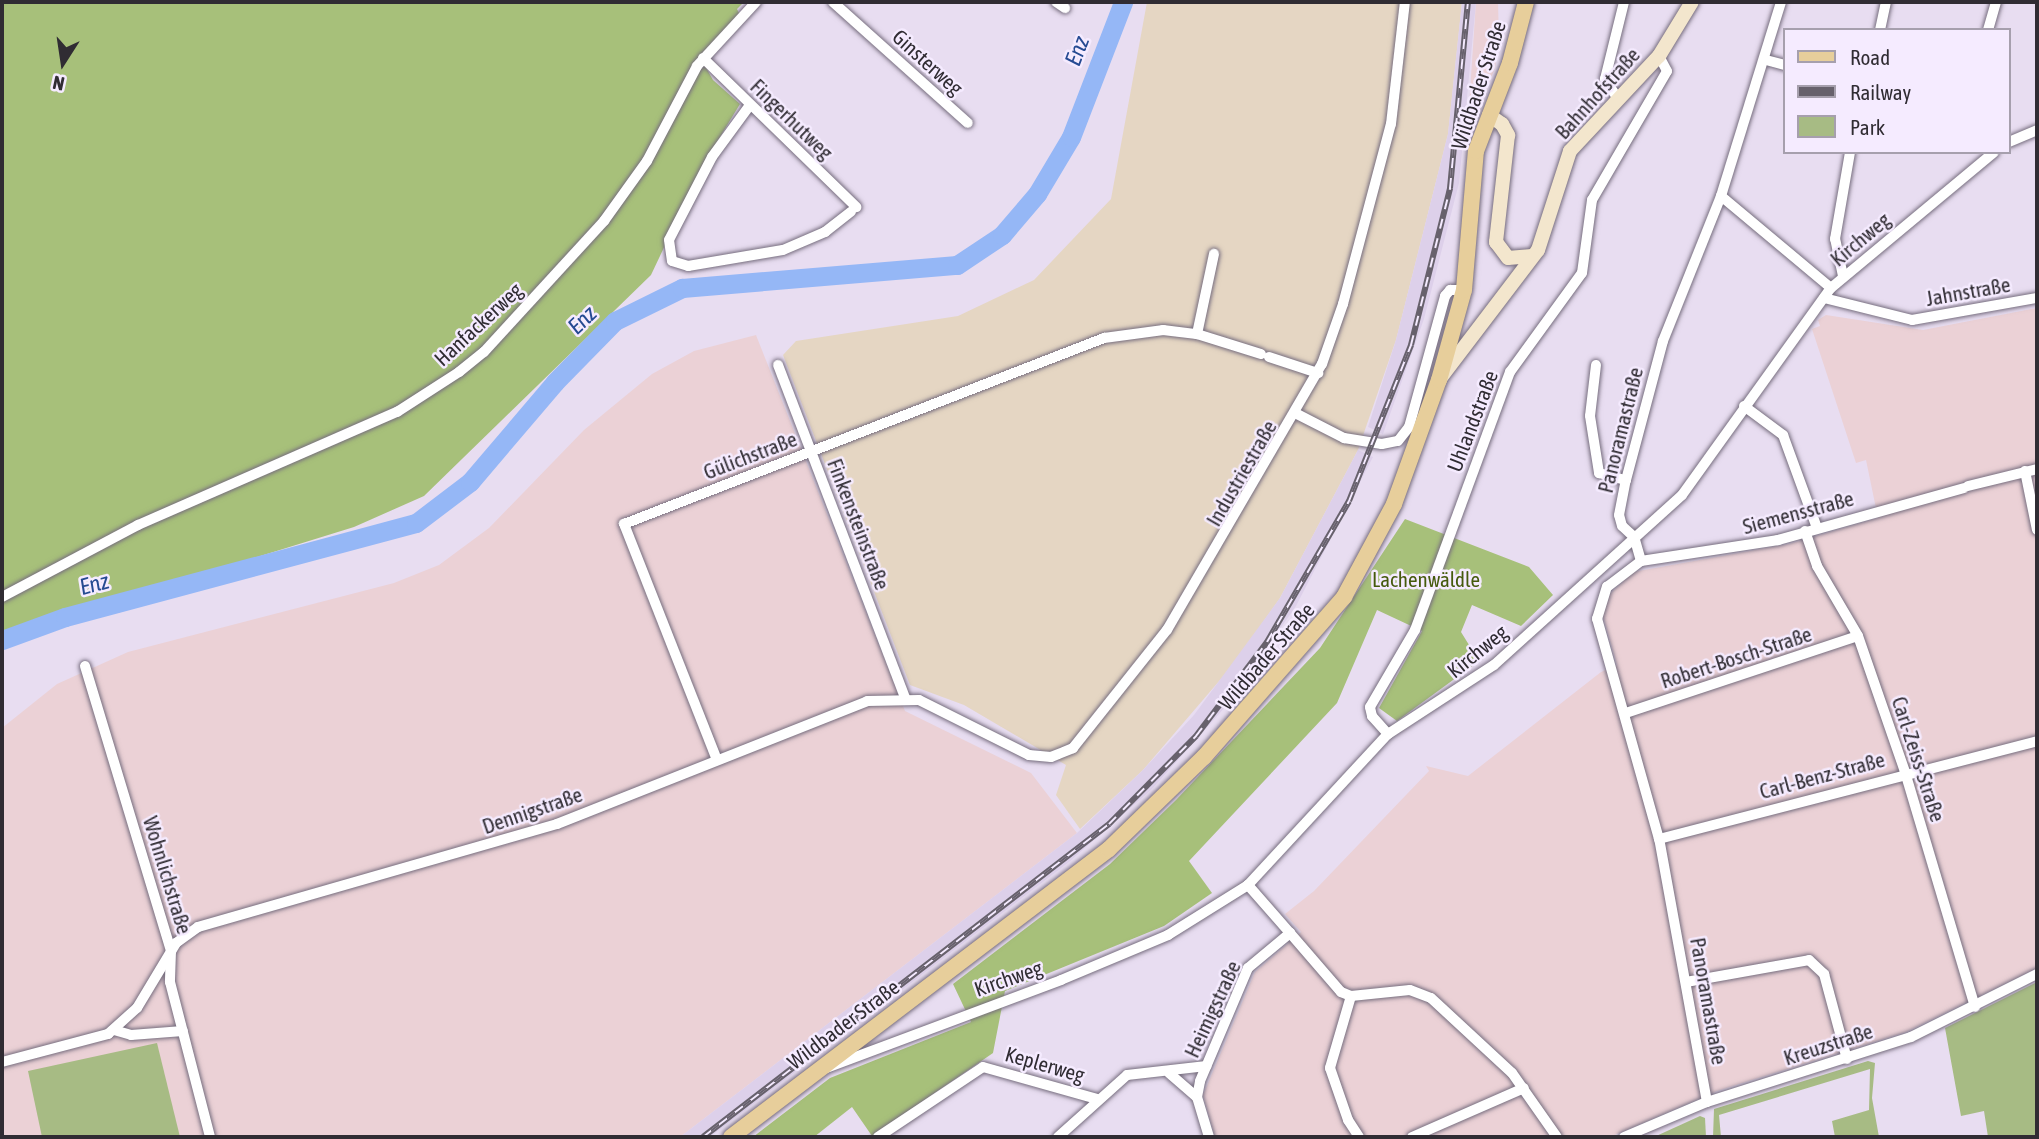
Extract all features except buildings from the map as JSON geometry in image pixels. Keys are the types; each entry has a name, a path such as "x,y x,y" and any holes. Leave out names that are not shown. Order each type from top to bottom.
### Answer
{"main road":[{"name":"Wildbader Straße","path":"731,1137 1109,849 1204,757 1300,652 1364,563 1394,504 1438,380 1464,290 1473,173 1489,115 1510,63 1527,2"},
{"name":"Bahnhofstraße","path":"1438,380 1525,272 1545,236 1557,182 1570,151 1659,55 1692,2"},
{"path":"1489,115 1502,124 1508,135 1496,242 1508,258 1532,256"}],"street":[{"name":"Hanfackerweg","path":"2,597 138,525 397,412 459,372 557,274 622,199 703,58 756,2"},
{"name":"Ginsterweg","path":"833,2 968,123"},
{"name":"Industriestraße","path":"905,698 952,713 1029,755 1051,757 1073,748 1167,630 1297,414 1318,373 1343,304 1391,124 1405,2"},
{"path":"1618,99 1605,79 1624,2"},
{"name":"Panoramastraße","path":"1707,1101 1659,839 1626,713 1597,619 1607,587 1641,561 1634,537 1622,526 1619,515 1626,480 1663,341 1721,196 1766,60 1781,2"},
{"path":"1880,28 1886,2"},
{"path":"1989,28 1996,2"},
{"name":"Uhlandstraße","path":"1388,734 1372,716 1370,707 1415,630 1510,372 1582,273 1588,215 1667,71 1659,55"},
{"name":"Fingerhutweg","path":"703,58 854,210 825,232 783,250 688,266 672,261 669,240 712,157 750,106"},
{"path":"1766,60 1784,65"},
{"path":"2011,141 2037,130"},
{"path":"1843,276 1835,239 1850,154"},
{"name":"Kirchweg","path":"815,1071 1168,934 1248,885 1388,734 1494,665 1682,495 1828,293 1843,276 1977,158"},
{"path":"1721,196 1828,293"},
{"path":"1214,254 1197,334 1318,373"},
{"path":"1297,414 1344,438 1382,444 1398,440 1409,427 1445,296 1450,290 1464,290"},
{"name":"Jahnstraße","path":"1828,293 1912,320 2037,298"},
{"name":"Gülichstraße","path":"717,760 624,524 1127,332 1197,334"},
{"name":"Finkensteinstraße","path":"778,365 905,698"},
{"path":"1596,365 1590,416 1599,473 1626,480"},
{"path":"1744,406 1783,435 1817,528"},
{"name":"Siemensstraße","path":"1641,561 1748,547 2037,469"},
{"path":"2025,471 2037,530"},
{"name":"Carl-Zeiss-Straße","path":"1805,531 1817,566 1858,636 1905,772 1975,1007"},
{"name":"Robert-Bosch-Straße","path":"1626,713 1858,636"},
{"name":"Wohnlichstraße","path":"85,666 171,951 170,982 210,1137"},
{"name":"Dennigstraße","path":"171,951 210,922 488,846 867,701 905,698"},
{"name":"Carl-Benz-Straße","path":"1659,839 1905,772 2037,741"},
{"path":"1248,885 1333,987 1351,996 1396,990 1431,999 1524,1088 1557,1137"},
{"name":"Heimigstraße","path":"1197,1097 1206,1066 1248,968 1290,933"},
{"path":"2,1062 72,1047 114,1030 137,1008 171,951"},
{"path":"1686,982 1810,960 1824,974 1847,1059"},
{"name":"Kreuzstraße","path":"1624,1137 1707,1101 1847,1059 1975,1007 2037,974"},
{"path":"1351,996 1330,1068 1348,1120 1359,1137"},
{"path":"114,1030 131,1035 183,1031"},
{"path":"865,1034 886,1045"},
{"path":"1058,1137 1097,1099 1127,1075 1153,1070 1168,1073 1206,1066"},
{"name":"Keplerweg","path":"878,1137 983,1068 1097,1099"},
{"path":"1168,1073 1197,1097 1209,1137"},
{"path":"1412,1137 1524,1088"}],"shaded area":[{"path":"1147,2 1462,2 1448,134 1396,340 1358,450 1280,598 1232,666 1143,770 1080,829 1056,795 1066,765 964,705 910,685 783,355 796,341 958,316 1034,280 1111,199"},
{"path":"1462,2 1476,2 1459,183 1424,319 1383,434 1368,427 1396,340 1448,134"},
{"path":"1476,2 1498,2 1499,41 1495,68 1474,122 1468,122"},
{"path":"2037,308 2037,968 1906,1032 1717,1091 1610,1137 1215,1137 1203,1095 1255,972 1301,932 1285,914 1314,891 1429,771 1426,766 1468,776 1601,672 1617,665 1603,616 1610,594 1633,572 1789,544 1878,518 1866,460 1856,463 1812,329 1820,326 1818,320 1826,315 1923,330"},
{"path":"756,335 905,711 1031,773 1077,833 680,1137 2,1137 2,728 57,684 128,652 394,583 439,565 489,528 584,430 652,374 694,351"},
{"path":"1358,450 1373,457 1296,606 1227,705 1152,789 1069,862 710,1137 680,1137 1077,833 1143,770 1194,715 1280,598"}],"green space":[{"path":"2,2 744,2 737,9 740,15 701,59 713,80 740,104 703,165 651,275 424,496 354,527 2,636"},
{"name":"Lachenwäldle","path":"1405,519 1529,567 1553,595 1521,626 1472,605 1461,632 1479,661 1397,721 1379,708 1422,631 1377,610 1337,703 1189,861 1212,893 1164,926 1005,991 993,1053 872,1136 852,1107 814,1137 753,1137 830,1078 971,1022 953,984 1110,864 1176,800 1320,648"},
{"path":"2037,982 2037,1137 1988,1137 1984,1111 1961,1116 1945,1028"},
{"path":"157,1043 180,1137 42,1137 28,1071"},
{"path":"1868,1061 1875,1063 1872,1098 1879,1137 1835,1137 1832,1121 1869,1110 1870,1069 1719,1115 1721,1137 1713,1137 1714,1109"},
{"path":"1700,1116 1705,1118 1706,1137 1654,1137"}],"waterway":[{"name":"Enz","path":"2,640 65,617 416,523 470,482 555,382 615,321 682,288 957,265 1002,235 1037,194 1071,137 1123,2"}],"railway":[{"path":"703,1137 1109,824 1196,736 1267,642 1349,501 1411,345 1450,188 1468,2"}]}
